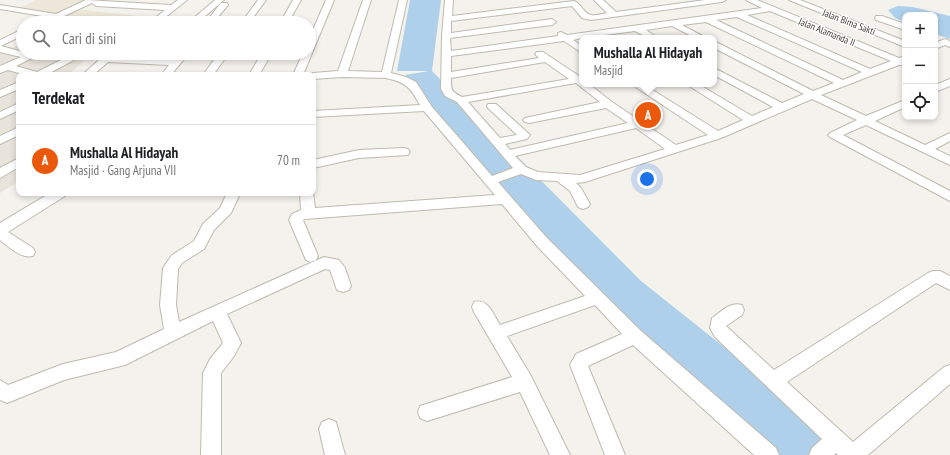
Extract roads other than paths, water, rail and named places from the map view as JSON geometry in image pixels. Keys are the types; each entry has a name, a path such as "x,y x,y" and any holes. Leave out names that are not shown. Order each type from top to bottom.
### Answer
{"street":[{"path":"0,6 12,0"},
{"path":"0,6 56,16 92,0"},
{"path":"98,0 94,2 173,8"},
{"path":"162,16 183,0"},
{"path":"201,16 220,0"},
{"path":"215,16 229,0"},
{"path":"250,16 262,0"},
{"path":"288,16 297,0"},
{"path":"316,33 330,0"},
{"path":"342,74 367,0"},
{"path":"386,75 403,0"},
{"path":"449,0 446,36 446,89 449,94 461,100 519,166 504,175"},
{"path":"598,0 613,14"},
{"path":"670,0 678,6"},
{"path":"448,19 539,3 573,1 588,18 644,7 678,6 722,0"},
{"name":"Jalan Alamanda II","path":"750,0 902,61"},
{"name":"Jalan Bima Sakti","path":"793,0 902,43"},
{"path":"539,3 563,38 579,48"},
{"path":"588,35 770,9"},
{"path":"738,14 869,72"},
{"path":"879,18 902,26"},
{"path":"707,19 842,83"},
{"path":"446,36 552,22"},
{"path":"672,23 696,35"},
{"path":"636,28 649,35"},
{"path":"0,32 16,33"},
{"path":"604,33 608,35"},
{"path":"0,44 16,35"},
{"path":"447,54 579,36"},
{"path":"527,44 579,82"},
{"path":"717,46 813,95 950,161"},
{"path":"0,49 16,52"},
{"path":"446,76 547,59"},
{"path":"3,69 22,60"},
{"path":"43,72 68,60"},
{"path":"90,72 104,60"},
{"path":"154,60 177,62"},
{"path":"210,72 219,60"},
{"path":"256,72 263,60"},
{"path":"299,72 305,60"},
{"path":"316,76 342,74 386,75 411,82 426,108 504,175 581,179 717,136 781,107 869,72 902,61"},
{"path":"169,72 177,62"},
{"path":"3,69 20,72"},
{"path":"717,72 781,107"},
{"path":"938,77 950,82"},
{"path":"938,88 950,82"},
{"path":"461,100 579,83"},
{"path":"0,94 16,86"},
{"path":"586,87 608,104 675,150"},
{"path":"641,87 717,136"},
{"path":"696,87 752,120"},
{"path":"529,120 608,104"},
{"path":"902,104 834,135 950,197"},
{"path":"492,106 524,135 523,137 498,142"},
{"path":"0,116 16,108"},
{"path":"316,114 426,108"},
{"path":"507,154 639,124"},
{"path":"0,141 16,132"},
{"path":"926,149 950,136"},
{"path":"316,163 358,154 404,152"},
{"path":"0,174 16,164"},
{"path":"504,175 505,199 542,242 635,336 769,455"},
{"path":"562,179 575,188 583,204"},
{"path":"0,230 55,196"},
{"path":"173,333 168,305 171,268 177,260 199,245 208,227 226,210 232,196"},
{"path":"307,196 308,214"},
{"path":"310,256 296,220 297,217 308,214 505,199"},
{"path":"0,233 28,252"},
{"path":"0,389 3,393 7,394 64,372 110,363 217,311 324,263 334,264 337,268 343,286"},
{"path":"773,380 933,277 940,277 950,284"},
{"path":"496,333 597,298"},
{"path":"480,306 525,382 560,455"},
{"path":"736,310 718,323 718,328 773,380 825,449 853,455 950,373"},
{"path":"211,455 213,367 230,350 232,343 217,311"},
{"path":"615,455 579,365 582,360 635,336"},
{"path":"428,412 525,382"},
{"path":"329,429 336,455"}],"water":[{"path":"410,0 441,0 432,71 641,281 860,455 763,455 610,311 405,75 429,71 397,71"},
{"path":"898,6 913,7 934,12 902,12 902,21 895,18 888,10"},
{"path":"938,13 950,16 950,39 938,35"}],"place":[{"name":"Mushalla Al Hidayah","path":"648,115"}]}
